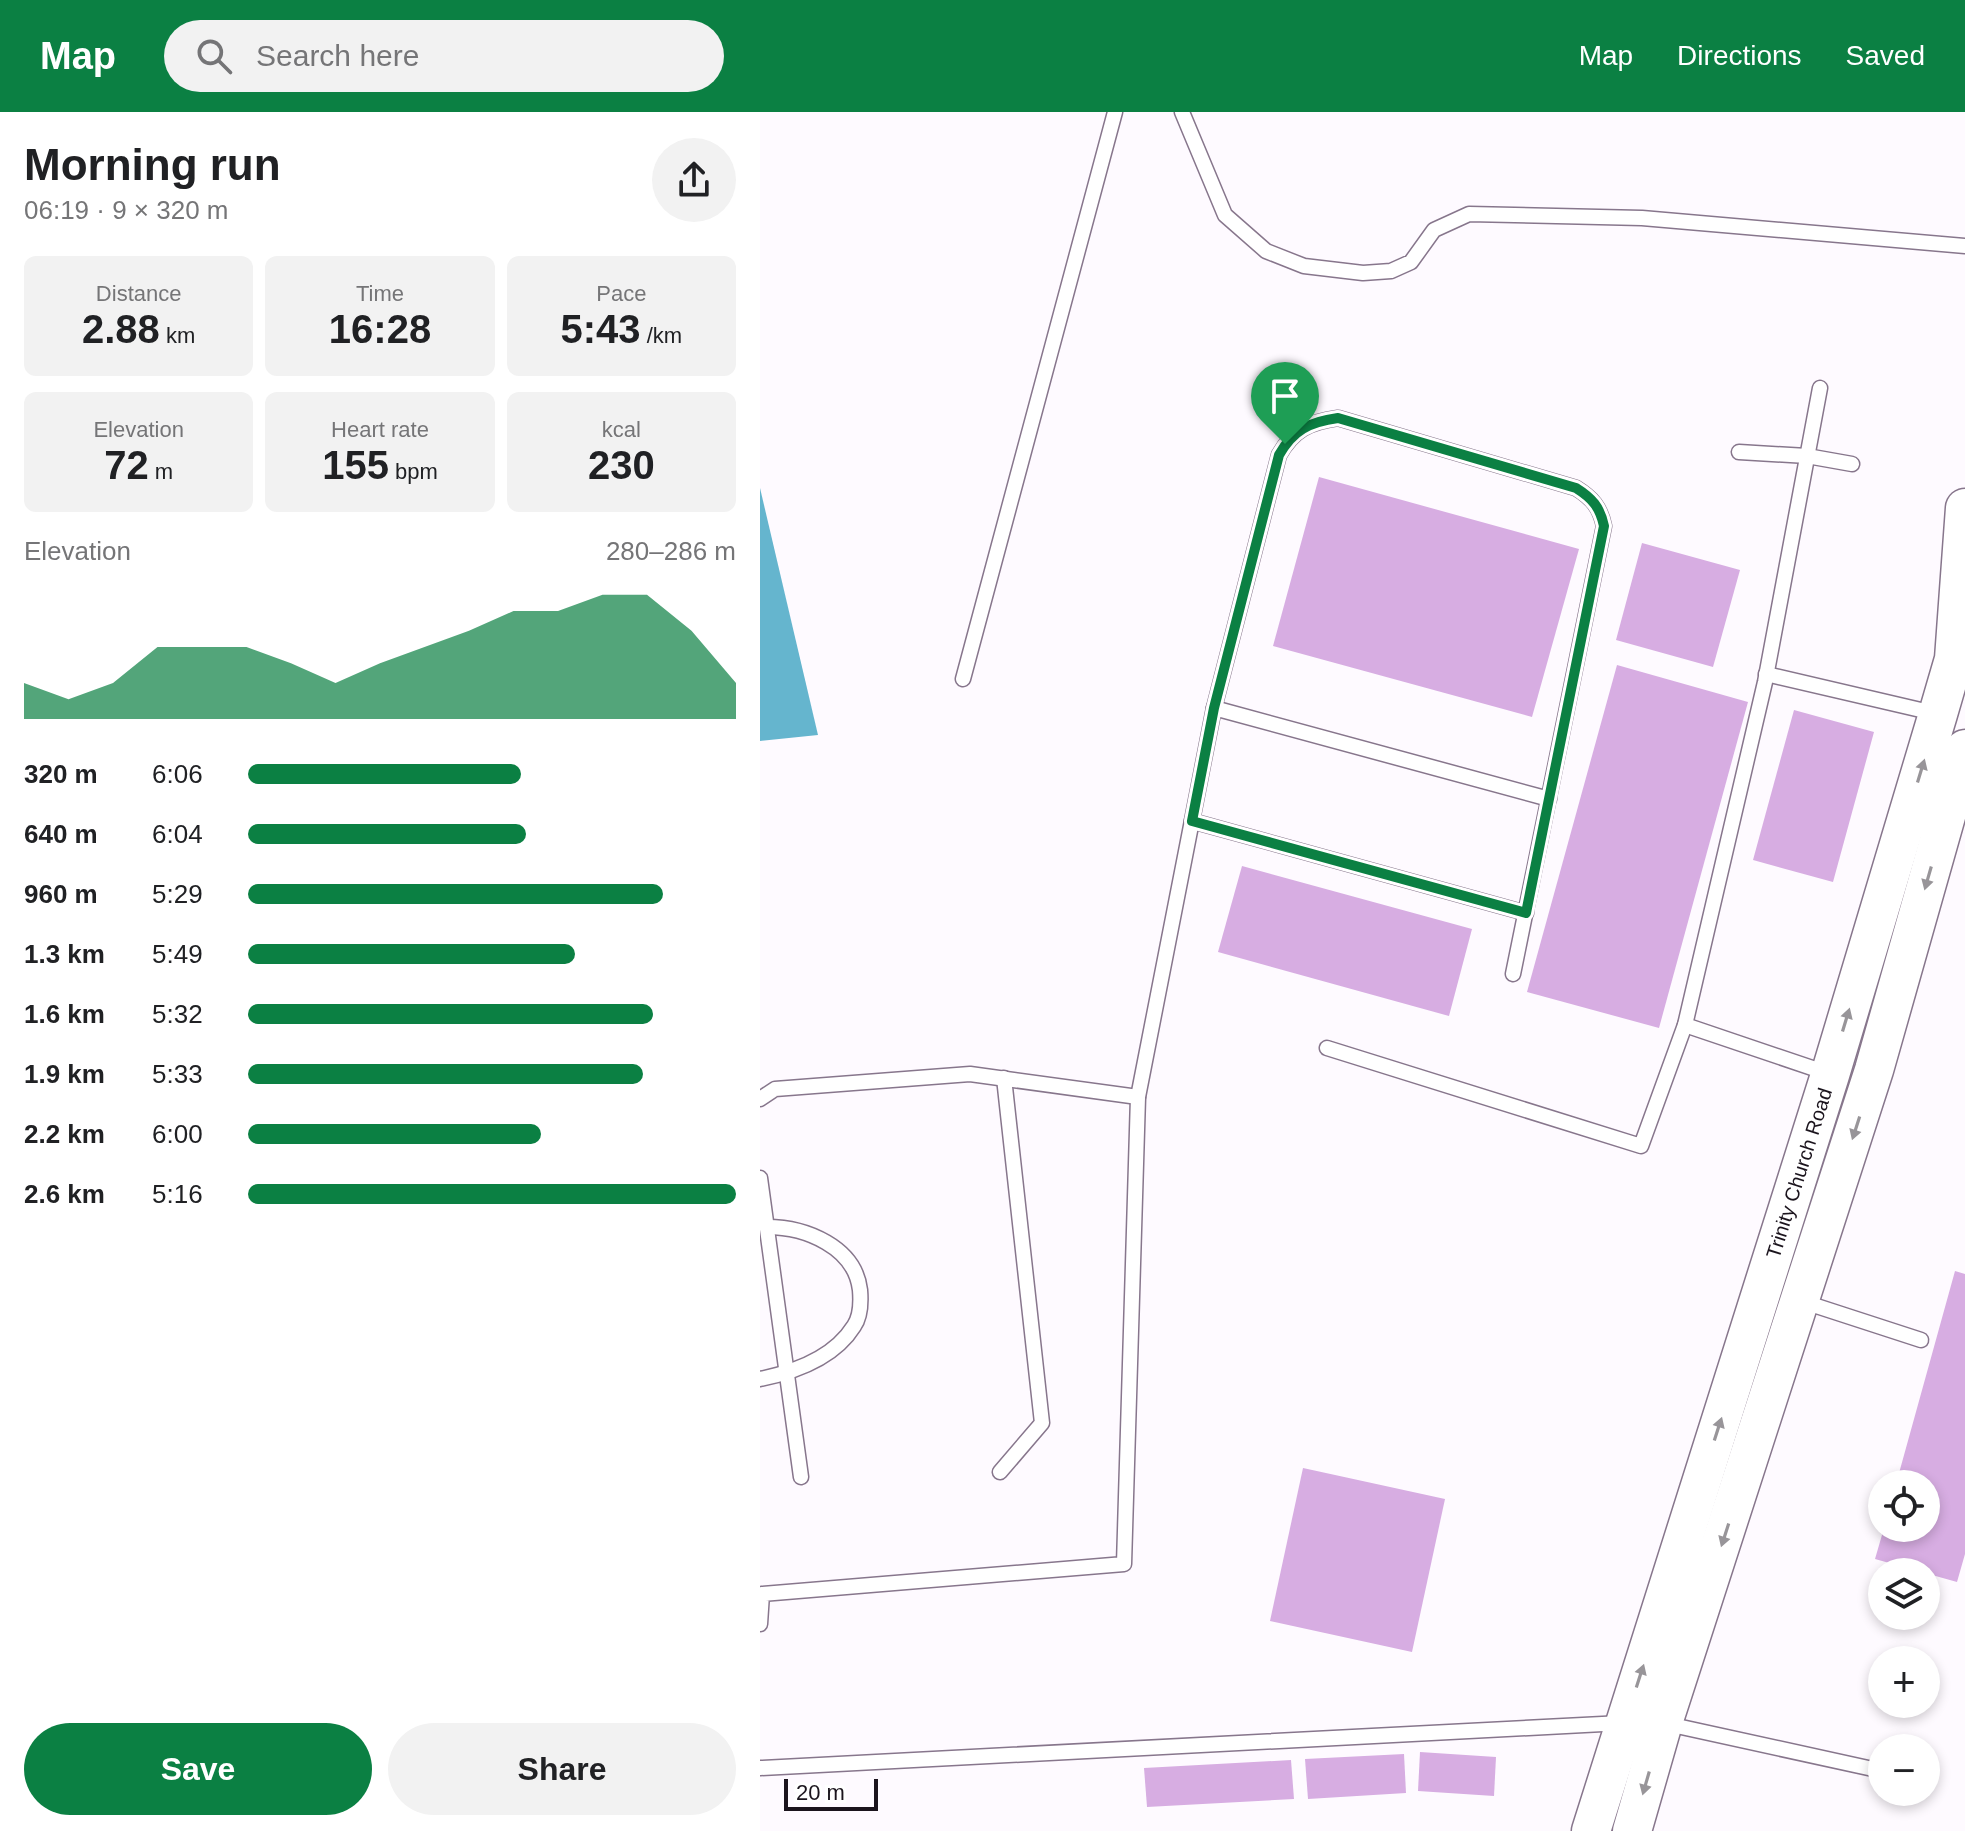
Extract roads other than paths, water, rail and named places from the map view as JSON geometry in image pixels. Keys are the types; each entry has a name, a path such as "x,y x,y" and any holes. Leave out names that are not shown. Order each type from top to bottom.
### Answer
{"main road":[{"name":"Trinity Church Road","path":"1632,1831 1644,1723 1830,1075 1954,659 1965,508"},
{"name":"Trinity Church Road","path":"1591,1831 1644,1723 1801,1301 1874,1070 1965,749"}],"lane":[{"path":"963,679 1115,112"},
{"path":"1182,112 1225,215 1266,251 1304,266 1363,273 1391,271 1411,262 1434,230 1469,214 1642,218 1965,246"},
{"path":"1327,1048 1641,1146 1685,1025 1766,674 1820,388"},
{"path":"760,1624 762,1594 1124,1564 1138,1097 1214,708 1279,455 1294,432 1318,421 1338,418 1576,488 1592,499 1602,513 1604,526 1513,974"},
{"path":"1739,452 1807,456 1852,464"},
{"path":"1766,674 1938,714"},
{"path":"1214,708 1549,799"},
{"path":"1192,821 1526,913"},
{"path":"1685,1025 1830,1075"},
{"path":"761,1096 775,1089 939,1075 1004,1078 1138,1097"},
{"path":"1000,1472 1042,1423 1004,1078"},
{"path":"760,1178 801,1477"},
{"path":"760,1379 787,1374 824,1356 854,1326 861,1311 859,1281 841,1253 820,1239 786,1227 767,1227"},
{"path":"1801,1301 1921,1340"},
{"path":"760,1768 1644,1723 1868,1768"}],"water":[{"path":"760,488 818,735 760,741"}]}
